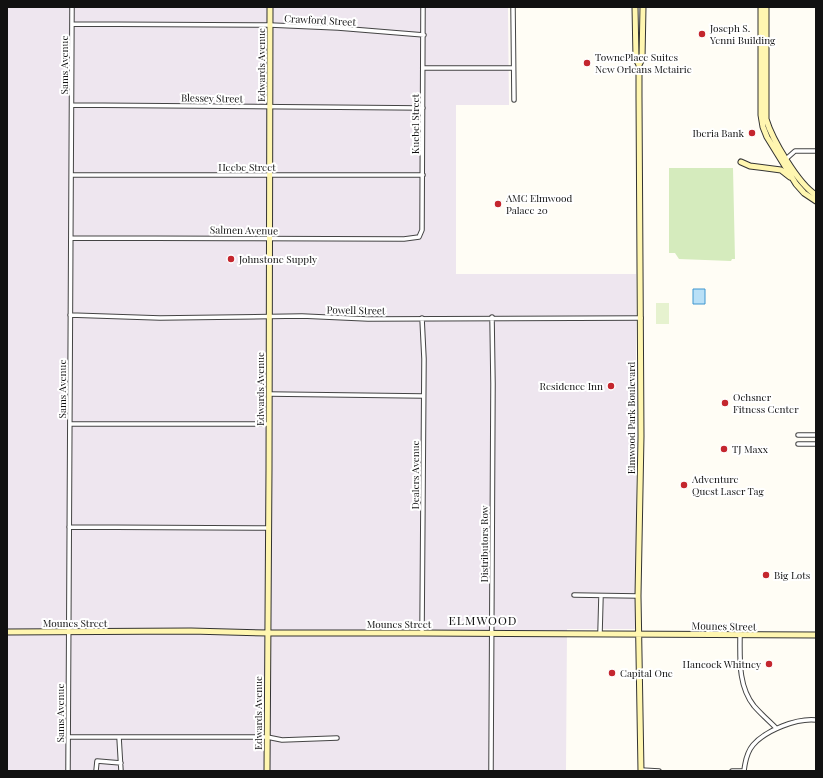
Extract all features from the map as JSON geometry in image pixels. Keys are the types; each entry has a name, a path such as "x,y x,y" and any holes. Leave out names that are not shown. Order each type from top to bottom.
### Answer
{"street":[{"name":"Sams Avenue","path":"68,771 72,7"},
{"name":"Edwards Avenue","path":"267,771 270,7"},
{"name":"Kuebel Street","path":"417,237 419,237 422,230 424,68 423,7"},
{"path":"513,7 514,100"},
{"name":"Elmwood Park Boulevard","path":"635,7 636,59 639,65 641,318 638,596 641,771"},
{"path":"761,7 761,115 763,127 794,181 804,193 816,201"},
{"path":"766,7 766,118 771,134 786,159 801,181 816,195"},
{"name":"Elmwood Park Boulevard","path":"639,65 642,59 643,8"},
{"name":"Crawford Street","path":"72,24 270,25 338,28 424,35"},
{"path":"424,68 514,68"},
{"name":"Blessey Street","path":"72,105 423,108"},
{"path":"786,159 795,152 816,151"},
{"path":"741,162 750,166 781,170 794,181"},
{"name":"Heebe Street","path":"72,175 423,175"},
{"name":"Salmen Avenue","path":"71,238 404,239 417,237"},
{"name":"Powell Street","path":"70,316 160,318 641,318"},
{"name":"Distributors Row","path":"491,771 492,317"},
{"name":"Dealers Avenue","path":"422,318 424,359 422,632"},
{"path":"269,394 423,396"},
{"path":"70,424 269,424"},
{"path":"798,435 816,435"},
{"path":"798,444 816,444"},
{"path":"69,527 269,528"},
{"path":"574,595 638,596"},
{"path":"600,633 601,596"},
{"name":"Mounes Street","path":"7,632 422,632 816,636"},
{"path":"740,635 740,672 746,692 754,706 776,728"},
{"path":"732,771 744,771 745,761 753,745 776,728 801,720 816,720"},
{"path":"68,737 267,737 282,740 337,738"},
{"path":"119,737 121,771"},
{"path":"96,771 97,761 121,762"},
{"path":"641,771 659,771"}],"shaded area":[{"path":"7,7 508,7 509,105 456,105 456,274 636,274 636,629 567,629 566,771 7,771"}],"green space":[{"path":"669,168 733,168 735,259 732,259 731,261 679,259 675,253 669,253"},
{"path":"656,303 669,303 669,324 656,324"}],"water":[{"path":"693,289 705,289 705,304 693,304"}],"place":[{"name":"Joseph S. Yenni Building","path":"702,34"},
{"name":"TownePlace Suites New Orleans Metairie","path":"587,63"},
{"name":"Iberia Bank","path":"752,133"},
{"name":"AMC Elmwood Palace 20","path":"498,204"},
{"name":"Johnstone Supply","path":"231,259"},
{"name":"Residence Inn","path":"611,386"},
{"name":"Ochsner Fitness Center","path":"725,403"},
{"name":"TJ Maxx","path":"724,449"},
{"name":"Adventure Quest Laser Tag","path":"684,485"},
{"name":"Big Lots","path":"766,575"},
{"name":"Hancock Whitney","path":"769,664"},
{"name":"Capital One","path":"612,673"}],"district":[{"name":"ELMWOOD","path":"483,621"}]}
